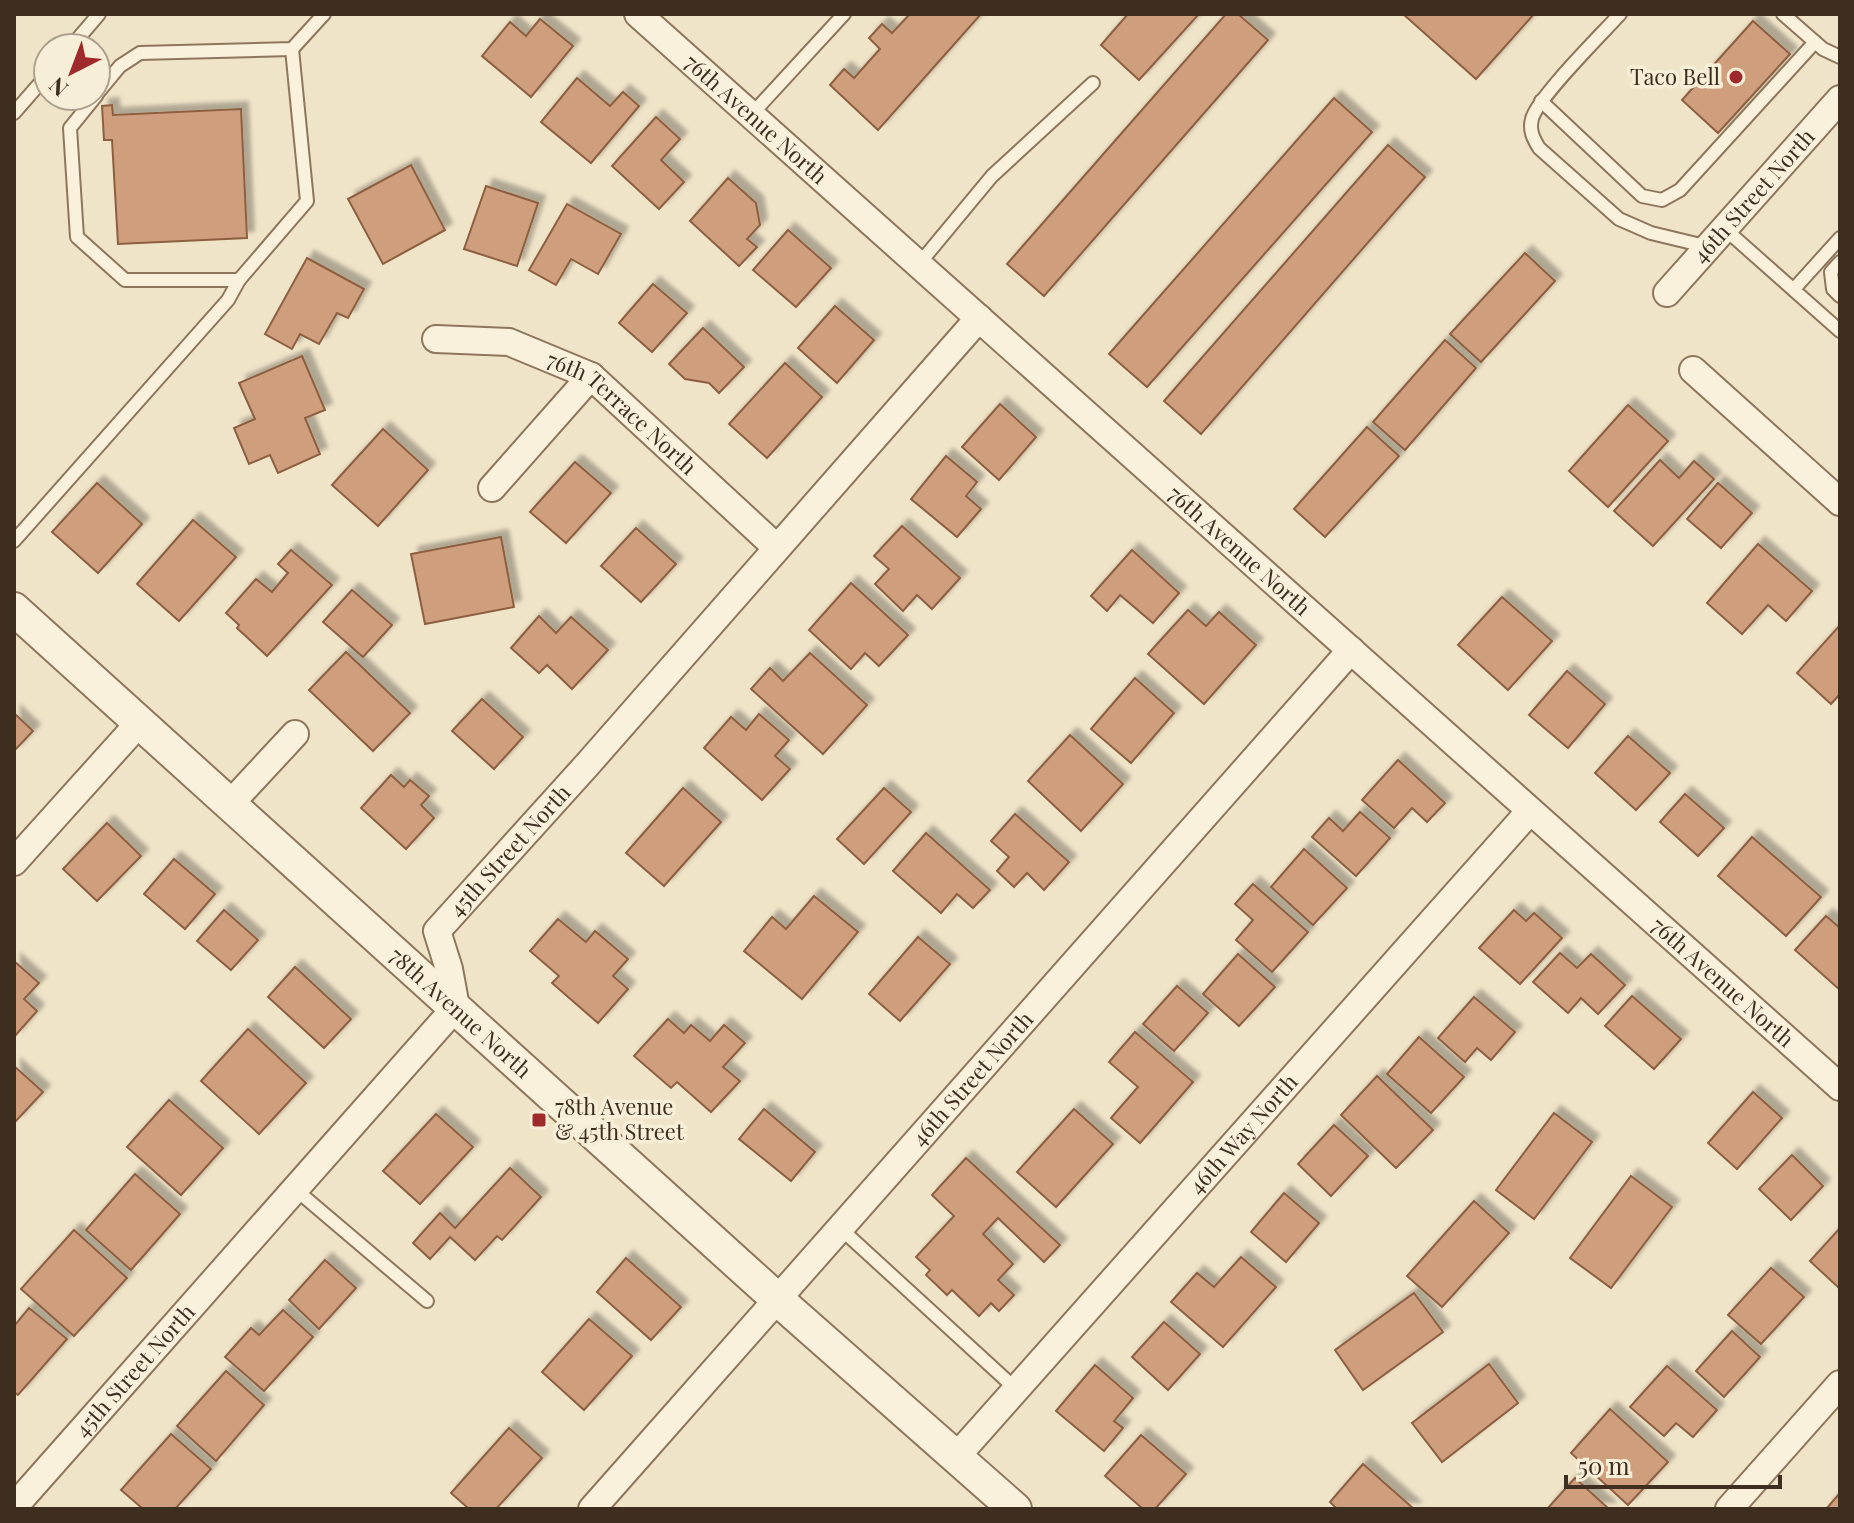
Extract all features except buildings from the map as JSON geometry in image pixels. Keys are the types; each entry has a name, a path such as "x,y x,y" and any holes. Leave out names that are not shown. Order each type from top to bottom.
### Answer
{"street":[{"name":"76th Avenue North","path":"638,14 1840,1087"},
{"name":"46th Street North","path":"1667,293 1840,99"},
{"name":"45th Street North","path":"14,1507 456,1007 449,969 437,931 979,318"},
{"name":"76th Terrace North","path":"436,339 509,342 591,376 777,548"},
{"path":"1693,370 1840,502"},
{"path":"492,488 591,376"},
{"name":"78th Avenue North","path":"14,609 777,1299 1015,1509"},
{"name":"46th Street North","path":"592,1509 1351,650"},
{"path":"14,862 140,722"},
{"path":"230,804 295,734"},
{"name":"46th Way North","path":"956,1457 1530,811"},
{"path":"1729,1509 1840,1384"}],"lane":[{"path":"84,32 99,14"},
{"path":"112,76 120,66 140,53 292,49 324,14"},
{"path":"751,115 844,14"},
{"path":"1620,14 1541,101 1531,120 1530,130 1539,148 1619,219 1651,233 1717,238 1794,289 1840,331"},
{"path":"1783,14 1823,49 1840,57"},
{"path":"1541,101 1642,196 1662,200 1680,190 1815,42"},
{"path":"14,541 228,300 239,280 307,201 292,49"},
{"path":"919,264 992,176 1093,83"},
{"path":"14,113 32,92"},
{"path":"83,112 70,128 77,237 125,280 239,280"},
{"path":"1794,289 1840,238"},
{"path":"1840,262 1831,272 1833,289 1840,296"},
{"path":"295,1189 427,1301"},
{"path":"840,1228 1017,1390"}],"place":[{"name":"Taco Bell","path":"1736,77"},
{"name":"78th Avenue & 45th Street","path":"539,1120"}]}
